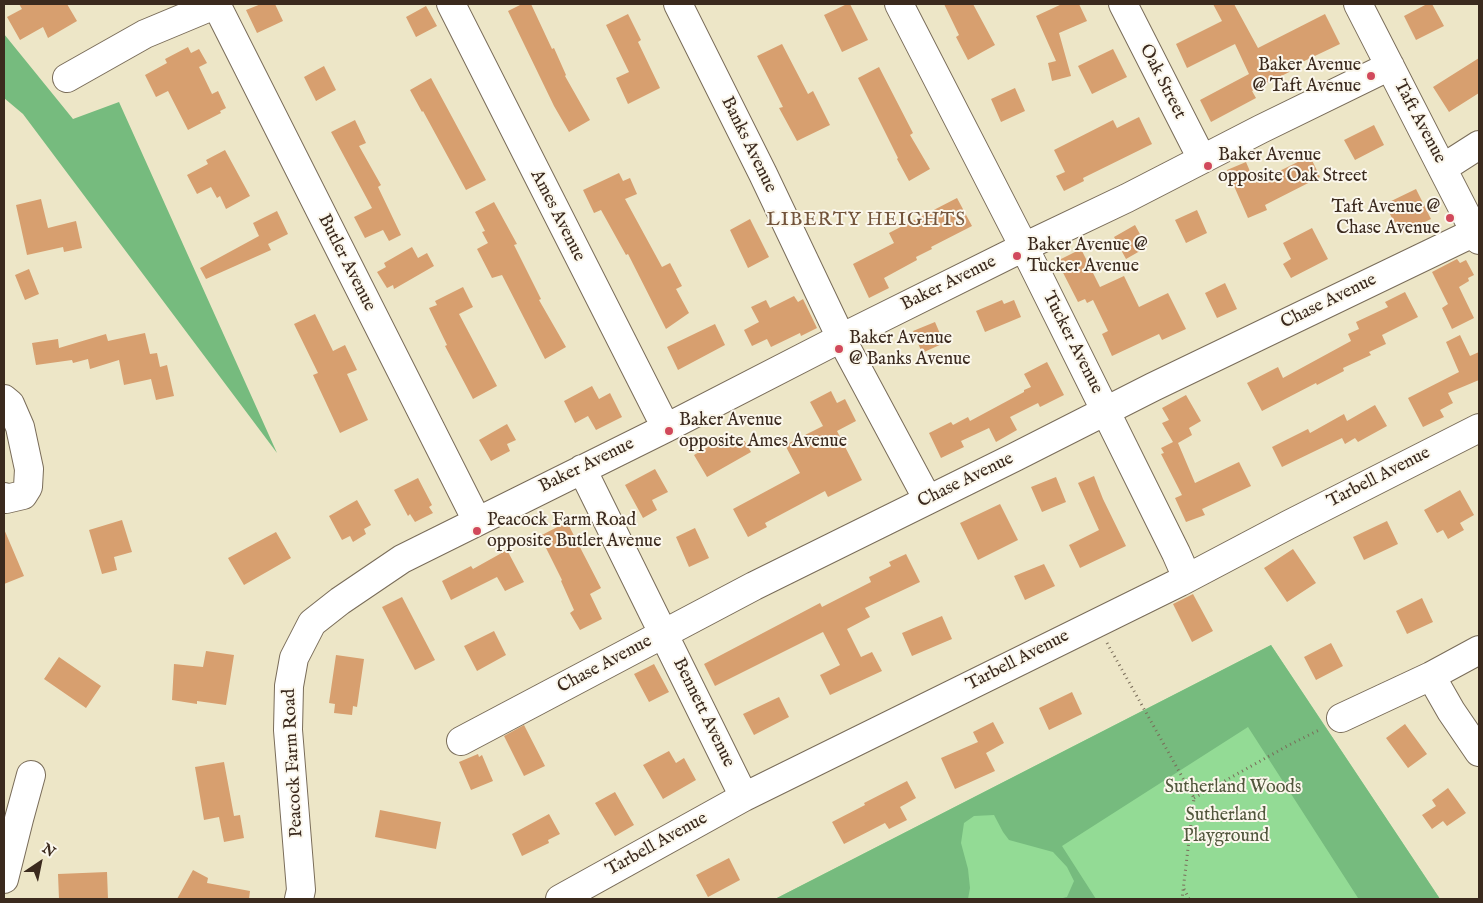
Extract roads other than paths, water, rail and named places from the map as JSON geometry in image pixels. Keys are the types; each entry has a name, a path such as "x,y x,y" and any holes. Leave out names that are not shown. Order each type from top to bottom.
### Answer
{"street":[{"path":"68,78 145,34 216,4"},
{"name":"Butler Avenue","path":"216,4 477,521"},
{"name":"Ames Avenue","path":"451,4 666,428"},
{"name":"Banks Avenue","path":"678,4 763,174 841,338 928,500"},
{"name":"Tucker Avenue","path":"900,4 1024,247 1187,578"},
{"name":"Oak Street","path":"1123,4 1202,159"},
{"name":"Taft Avenue","path":"1358,4 1477,236"},
{"name":"Baker Avenue","path":"402,559 666,428 841,338 1127,198 1390,66"},
{"path":"1443,168 1479,145"},
{"name":"Chase Avenue","path":"461,741 754,586 1015,458 1170,378 1477,236"},
{"path":"4,399 10,404 20,427 29,469 28,487 23,495 6,499 4,497"},
{"name":"Tarbell Avenue","path":"560,899 744,797 1187,578 1479,428"},
{"name":"Bennett Avenue","path":"582,469 663,634 704,712 744,797"},
{"name":"Peacock Farm Road","path":"299,899 301,890 288,730 289,686 294,658 312,623 340,601 402,559"},
{"path":"1342,718 1431,676 1479,650"},
{"path":"1431,676 1451,711 1479,752"},
{"path":"4,879 31,775"}],"place":[{"name":"Baker Avenue @ Taft Avenue","path":"1371,76"},
{"name":"Baker Avenue opposite Oak Street","path":"1208,166"},
{"name":"Taft Avenue @ Chase Avenue","path":"1450,218"},
{"name":"Baker Avenue @ Tucker Avenue","path":"1017,256"},
{"name":"Baker Avenue @ Banks Avenue","path":"839,349"},
{"name":"Baker Avenue opposite Ames Avenue","path":"669,431"},
{"name":"Peacock Farm Road opposite Butler Avenue","path":"477,531"}],"district":[{"name":"LIBERTY HEIGHTS","path":"866,221"}],"park label":[{"name":"Sutherland Woods","path":"1233,788"},
{"name":"Sutherland Playground","path":"1226,826"}]}
